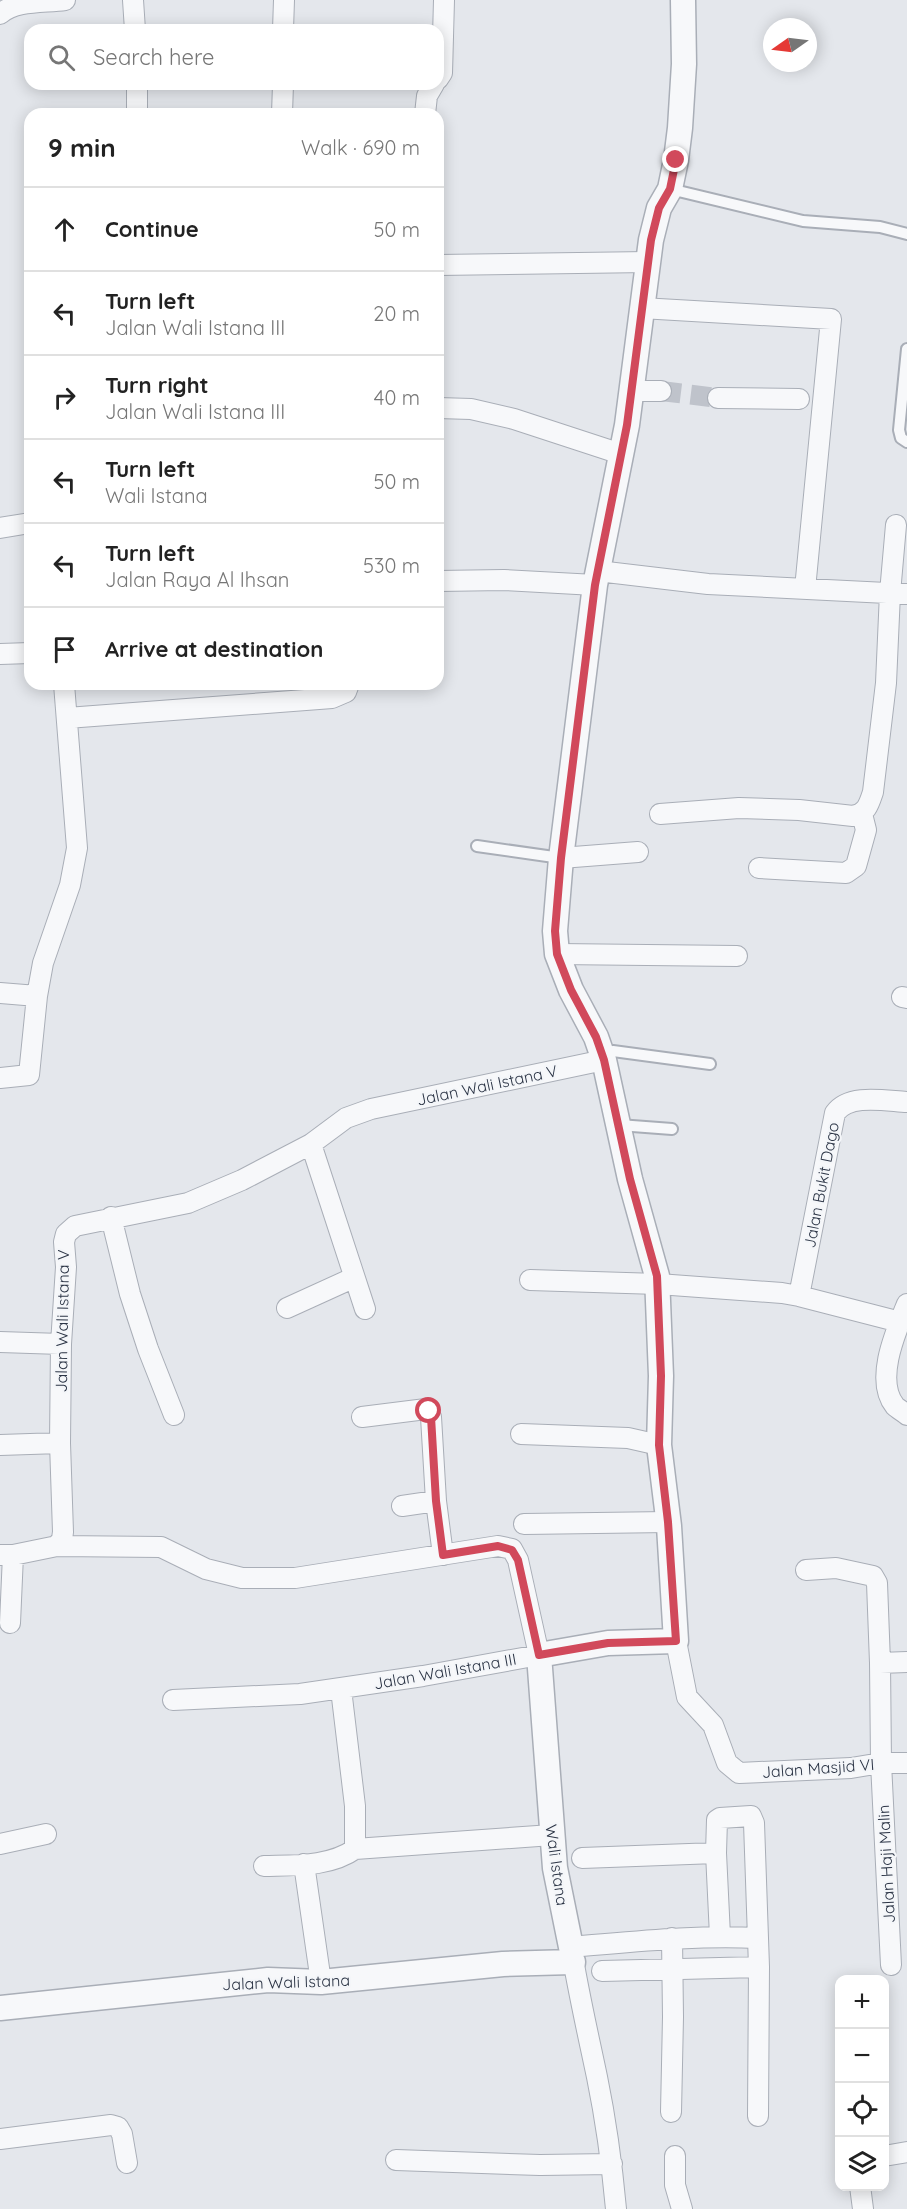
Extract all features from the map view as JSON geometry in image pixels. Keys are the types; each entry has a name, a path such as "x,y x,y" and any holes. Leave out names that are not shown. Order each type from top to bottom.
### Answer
{"street":[{"path":"0,14 24,2 65,0"},
{"path":"133,0 135,24"},
{"path":"283,24 284,0"},
{"path":"443,24 444,0"},
{"path":"539,1655 608,1643 676,1641 668,1522 659,1445 661,1376 657,1280 630,1179 606,1052 571,990 557,954 555,931 561,858 597,578 632,391 648,262 659,208 670,189 680,128 684,64 683,0"},
{"path":"137,90 137,108"},
{"path":"282,90 282,108"},
{"path":"426,108 427,96 430,90"},
{"path":"444,265 648,262"},
{"path":"641,308 831,320 805,589"},
{"path":"632,391 662,392"},
{"path":"718,399 799,399"},
{"path":"444,408 471,409 492,414 621,454"},
{"path":"0,528 24,524"},
{"path":"660,814 739,808 799,810 853,816 862,814 867,808 873,792 898,593 896,525"},
{"path":"444,581 597,578 898,593"},
{"path":"0,654 24,653"},
{"path":"0,1078 30,1075 37,996 43,963 70,885 77,848 65,690"},
{"path":"67,718 332,698 347,690"},
{"path":"759,868 846,873 852,870 856,866 866,830 862,814"},
{"path":"561,858 638,852"},
{"path":"557,954 737,956"},
{"path":"0,993 37,996"},
{"name":"Jalan Wali Istana V","path":"57,1546 62,1539 63,1532 60,1443 61,1344 66,1234 75,1226 188,1203 242,1180 311,1144 346,1118 371,1109 606,1052"},
{"name":"Jalan Bukit Dago","path":"799,1296 835,1113 848,1103 879,1100 907,1102"},
{"path":"311,1144 365,1309"},
{"path":"111,1218 130,1294 174,1416"},
{"path":"287,1308 353,1278"},
{"path":"530,1280 657,1280 799,1296 903,1313 886,1369 887,1387 895,1406 907,1415"},
{"path":"0,1342 61,1344"},
{"path":"362,1417 426,1409 429,1411 443,1555"},
{"path":"521,1434 628,1438 659,1445"},
{"path":"0,1445 60,1443"},
{"path":"402,1506 436,1501"},
{"path":"524,1524 668,1522"},
{"name":"Jalan Wali Istana III","path":"7,1555 57,1546 161,1547 206,1569 242,1578 295,1578 498,1546 512,1550 518,1560 539,1655 341,1689 300,1694 173,1700"},
{"path":"7,1555 10,1623"},
{"name":"Jalan Haji Malin","path":"806,1570 836,1568 873,1576 877,1583 881,1763 891,1965"},
{"name":"Jalan Masjid VI","path":"676,1641 687,1697 713,1725 727,1762 739,1773 907,1763"},
{"name":"Wali Istana","path":"539,1655 555,1868 598,2080 612,2164 616,2209"},
{"path":"880,1663 907,1662"},
{"path":"341,1689 355,1806 355,1849"},
{"path":"720,1936 716,1852 717,1820 751,1816 754,1823 759,1967 758,2116"},
{"path":"0,1844 46,1834"},
{"path":"264,1866 304,1864 344,1857 355,1849 552,1835"},
{"path":"582,1858 716,1852"},
{"path":"304,1864 321,1982"},
{"path":"572,1955 672,1938 720,1936 757,1938"},
{"path":"671,2112 672,1938"},
{"name":"Jalan Wali Istana","path":"0,2008 268,1980 321,1982 572,1955"},
{"path":"602,1971 673,1971 759,1967"},
{"path":"0,2139 111,2125 118,2127 122,2134 127,2163"},
{"path":"889,2155 907,2152"},
{"path":"675,2156 675,2185 682,2209"},
{"path":"396,2160 540,2165 612,2164"},
{"path":"861,2191 863,2209"}],"lane":[{"path":"670,189 803,221 880,227 907,234"},
{"path":"907,349 899,430 901,438 907,442"},
{"path":"477,846 561,858"},
{"path":"606,1052 710,1064"},
{"path":"618,1125 672,1129"}],"tunnel":[{"path":"661,391 718,398"}],"route":[{"path":"429,1411 443,1555 498,1546 512,1550 518,1560 539,1655 608,1643 676,1641 668,1522 659,1445 661,1376 657,1276 630,1179 604,1060 596,1037 571,990 557,954 555,931 561,858 595,585 627,425 651,240 659,208 670,189 676,160"}]}
